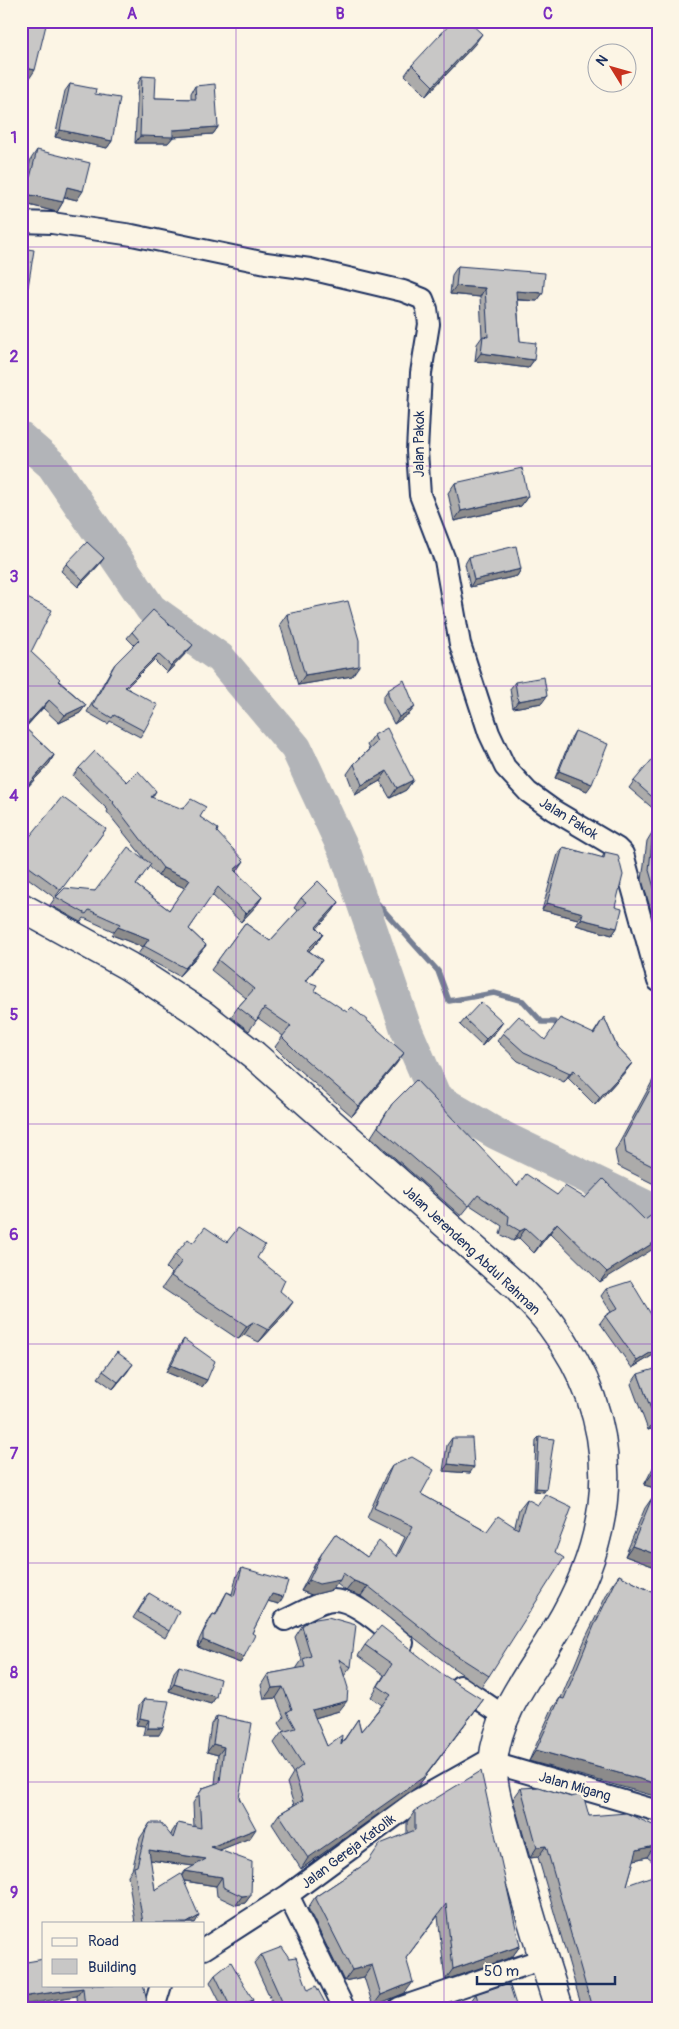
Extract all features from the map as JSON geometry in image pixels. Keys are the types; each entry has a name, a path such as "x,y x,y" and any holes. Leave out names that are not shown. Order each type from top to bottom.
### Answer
{"highway":[{"name":"Jalan Jerendeng Abdul Rahman","path":"21,907 128,966 188,1004 254,1055 492,1264 541,1313 562,1340 587,1388 602,1438 605,1490 600,1526 582,1582 558,1628 504,1716 500,1725 494,1760 494,1782 498,1802 559,2008"}],"street":[{"name":"Jalan Pakok","path":"21,222 119,233 266,263 310,269 404,291 423,299 427,308 429,324 421,373 417,451 420,494 447,567 460,644 489,733 505,766 528,792 553,810 620,851 625,859 641,924 658,980"},
{"path":"285,1620 328,1601 339,1600 358,1608 420,1657"},
{"path":"442,1674 504,1716"},
{"name":"Jalan Migang","path":"494,1760 658,1811"},
{"name":"Jalan Gereja Katolik","path":"205,1948 288,1895 414,1802 494,1760"},
{"path":"288,1895 344,2008"},
{"path":"399,2008 543,1958"},
{"path":"154,2008 161,1986"}],"building":[{"path":"21,21 47,21 35,70 21,67"},
{"path":"453,21 468,21 482,34 433,86 412,65"},
{"path":"142,76 156,77 155,98 196,99 195,86 215,84 218,127 173,130 173,137 140,136"},
{"path":"70,84 96,89 95,94 120,98 112,141 60,130"},
{"path":"37,150 90,163 83,191 67,187 63,202 26,194"},
{"path":"21,248 34,250 28,287 21,285"},
{"path":"458,266 545,273 543,293 516,291 520,341 536,343 534,360 481,353 483,336 488,337 485,288 456,286"},
{"path":"522,468 528,496 461,511 455,483"},
{"path":"87,542 104,558 83,580 66,564"},
{"path":"516,546 521,569 474,580 469,557"},
{"path":"25,597 52,610 31,652 60,679 58,681 86,705 65,715 49,700 24,727 54,755 21,793 21,604"},
{"path":"348,601 359,640 359,666 305,675 287,614"},
{"path":"153,610 193,645 171,666 158,654 125,687 158,705 144,731 114,715 112,718 92,706 115,664 139,640 132,632"},
{"path":"544,677 547,696 518,701 515,682"},
{"path":"404,680 415,707 399,717 388,695 388,690"},
{"path":"387,728 413,780 397,788 387,771 362,785 354,764 377,742 374,735"},
{"path":"575,731 608,744 592,784 559,771"},
{"path":"95,751 127,782 138,771 156,791 151,797 183,809 191,799 206,807 200,817 218,829 217,832 244,861 234,870 262,897 246,914 218,887 189,929 206,945 185,968 144,946 149,939 118,927 120,924 89,910 86,914 56,897 65,888 95,891 128,847 151,864 136,885 169,910 190,880 163,868 114,802 79,768"},
{"path":"655,756 658,758 658,802 634,781"},
{"path":"62,797 106,829 61,890 21,861 21,843 23,845"},
{"path":"653,831 658,832 658,902 649,870"},
{"path":"563,847 604,858 605,852 618,855 623,875 615,907 622,909 617,928 581,919 583,913 547,903"},
{"path":"318,881 339,902 316,927 323,934 307,950 322,960 305,981 317,985 314,990 347,1012 352,1007 404,1053 359,1106 282,1037 291,1026 264,1008 256,1021 238,1007 254,989 218,960 245,923 270,941 306,902 301,898"},
{"path":"481,1002 503,1022 486,1039 465,1019"},
{"path":"519,1016 545,1040 560,1018 594,1034 604,1017 617,1047 632,1063 600,1097 574,1070 570,1073 524,1052 503,1033"},
{"path":"658,1075 658,1169 626,1153 624,1138"},
{"path":"416,1080 517,1186 526,1174 557,1195 565,1186 585,1198 603,1179 645,1220 653,1214 658,1221 658,1240 607,1272 557,1223 541,1242 526,1228 520,1231 508,1224 509,1216 478,1195 469,1206 378,1127 392,1104"},
{"path":"205,1227 227,1242 238,1228 265,1245 257,1258 285,1280 280,1291 293,1302 268,1330 253,1322 247,1326 171,1276 182,1261 175,1255 188,1239 193,1243"},
{"path":"631,1281 655,1321 658,1319 658,1348 637,1361 605,1316 618,1308 606,1289"},
{"path":"184,1339 215,1361 207,1380 171,1365"},
{"path":"117,1352 133,1364 118,1382 103,1371"},
{"path":"658,1368 658,1419 655,1420 638,1374"},
{"path":"539,1437 554,1439 546,1489 536,1488"},
{"path":"452,1438 472,1438 474,1467 448,1464"},
{"path":"412,1457 434,1470 421,1494 487,1531 498,1516 518,1529 527,1499 538,1505 545,1494 572,1507 555,1552 564,1558 489,1676 456,1655 368,1586 354,1581 343,1573 340,1580 319,1584 309,1580 323,1551 335,1534 367,1557 379,1541 397,1557 413,1526 374,1508 392,1466"},
{"path":"658,1462 658,1476 652,1474"},
{"path":"652,1498 658,1501 658,1555 632,1546"},
{"path":"242,1568 288,1581 283,1597 272,1594 252,1633 255,1635 244,1657 203,1640 203,1633 213,1614 216,1615 227,1592 234,1596"},
{"path":"619,1575 658,1595 658,1784 536,1750 560,1698 564,1699 594,1626"},
{"path":"149,1593 179,1611 169,1631 138,1612"},
{"path":"328,1617 356,1625 351,1667 339,1659 348,1688 347,1701 312,1710 327,1746 342,1735 341,1745 358,1719 361,1731 391,1695 378,1686 392,1664 365,1645 381,1626 442,1674 483,1700 425,1776 308,1858 279,1814 303,1800 294,1772 303,1765 282,1732 296,1728 287,1712 292,1709 283,1687 272,1688 268,1674 305,1667 303,1659 311,1656 302,1626 310,1620"},
{"path":"179,1666 220,1679 216,1697 174,1684"},
{"path":"144,1699 169,1701 163,1728 148,1728 149,1720 140,1718"},
{"path":"217,1716 252,1723 239,1798 256,1829 211,1847 252,1862 251,1895 242,1896 223,1887 222,1877 185,1871 206,1859 149,1850 155,1890 181,1874 199,1916 189,1922 143,1922 134,1867 137,1866 146,1830 150,1823 161,1823 173,1838 178,1823 201,1828 199,1794 203,1788 220,1782 224,1747 213,1744"},
{"path":"481,1771 520,1946 453,1969 446,1904 406,1958 413,1982 381,1995 372,1965 352,1970 315,1897 368,1862 380,1844 415,1830 415,1811"},
{"path":"539,1787 571,1797 583,1794 589,1816 626,1813 655,1826 658,1834 658,1849 654,1846 637,1850 627,1885 658,1874 658,2008 592,2008 546,1846 537,1847 521,1788"},
{"path":"282,1947 289,1958 296,1957 308,1990 316,1986 328,2008 285,2008 261,1955"},
{"path":"42,1959 42,1986 143,1986 147,2008 85,2008 83,1988 21,1997 21,1963"},
{"path":"231,1962 253,2000 233,2008 231,2008 215,1975"},
{"path":"509,1983 517,2008 490,2008 489,2006 480,2008 476,1994"}],"waterway":[{"path":"21,438 52,465 151,609 220,658 296,748 346,855 406,1029 436,1098 495,1133 658,1212"},
{"path":"354,877 438,971 449,1001 494,993 523,1001 542,1022 554,1022 560,1027"}]}
